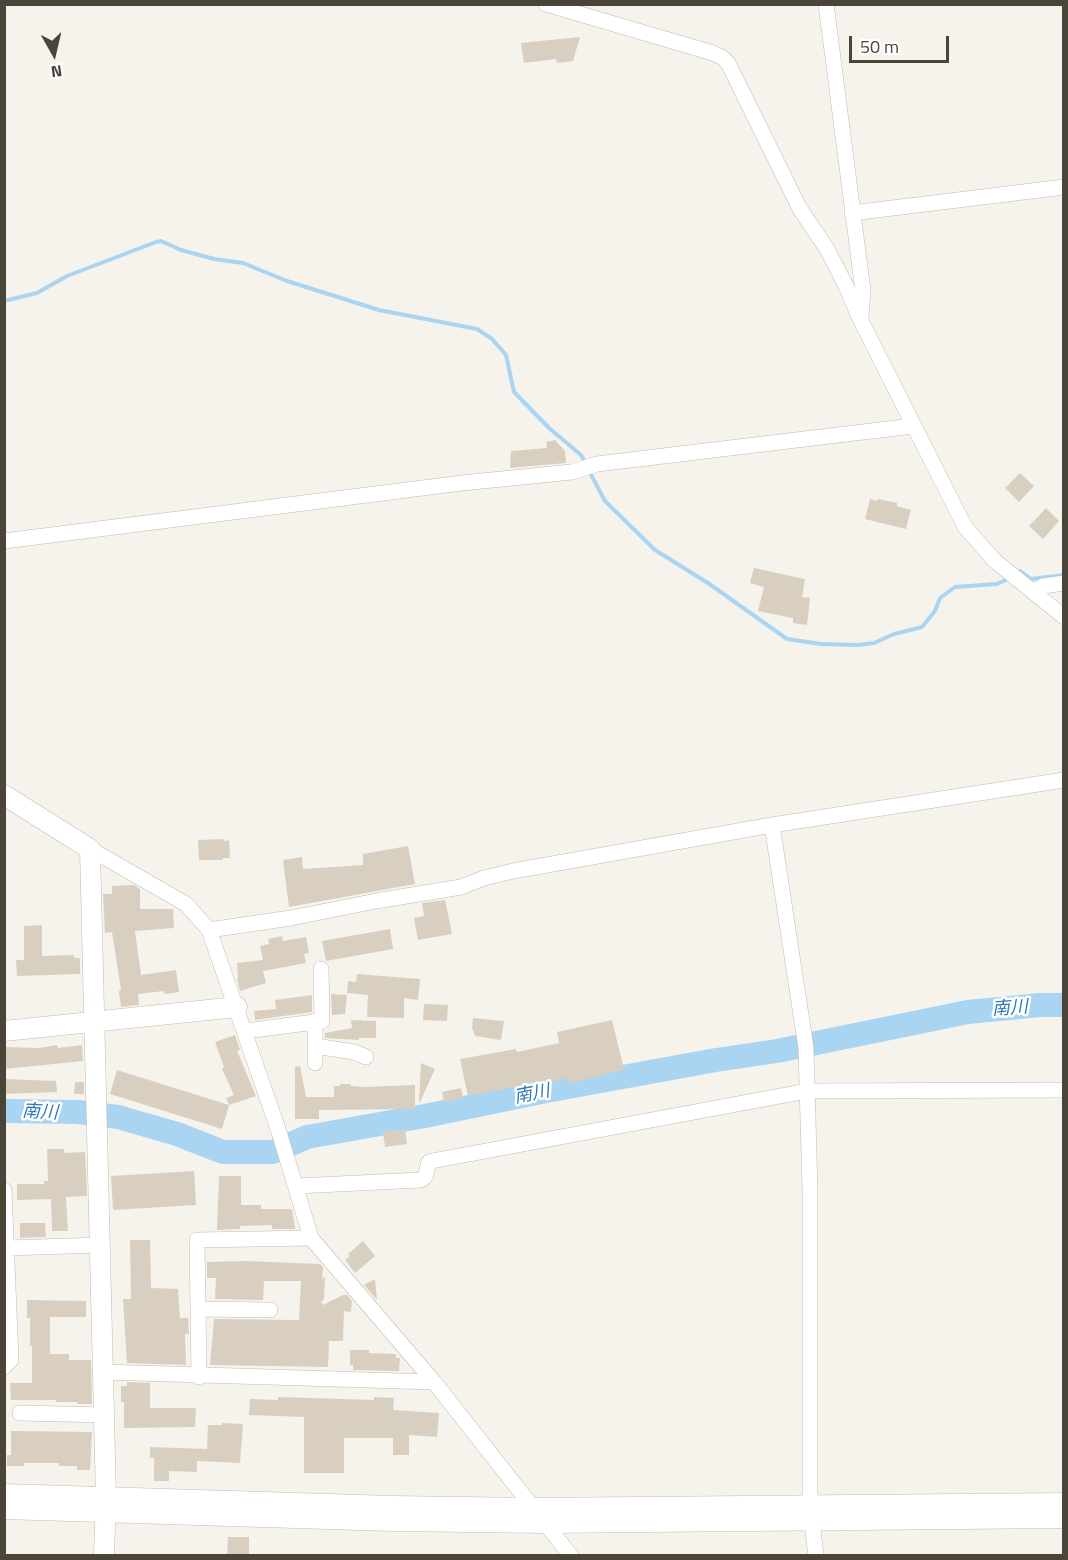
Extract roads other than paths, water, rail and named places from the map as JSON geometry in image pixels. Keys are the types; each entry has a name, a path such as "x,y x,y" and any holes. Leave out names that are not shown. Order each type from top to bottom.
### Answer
{"street":[{"path":"546,4 713,53 726,60 762,128 800,209 827,249 846,286 913,426 965,526 986,552 1064,617"},
{"path":"825,4 863,291 860,319"},
{"path":"852,213 1064,187"},
{"path":"4,541 462,483 572,472 597,464 913,426"},
{"path":"1033,592 1043,586 1064,583"},
{"path":"209,930 291,918 461,887 484,878 513,871 772,825 1064,780"},
{"path":"4,795 90,849 186,904 209,930 246,1031 311,1238 434,1382 571,1556"},
{"path":"772,825 806,1043 810,1201 811,1514 816,1556"},
{"path":"90,849 105,1415 104,1556"},
{"path":"246,1031 322,1021 321,969"},
{"path":"4,1031 237,1007"},
{"path":"315,1022 315,1063"},
{"path":"315,1046 354,1052 366,1057"},
{"path":"294,1180 421,1180 425,1176 429,1162 432,1161 807,1091 1064,1090"},
{"path":"4,1190 11,1360 4,1367"},
{"path":"199,1377 197,1240 311,1238"},
{"path":"8,1248 100,1245"},
{"path":"198,1309 270,1310"},
{"path":"104,1372 199,1377 434,1382"},
{"path":"20,1413 105,1415"},
{"path":"4,1494 106,1504 392,1521 538,1516 811,1514 1064,1518"},
{"path":"811,1514 1064,1503"},
{"path":"4,1509 106,1504"}],"waterway":[{"path":"4,301 37,293 67,276 161,241 181,250 214,259 243,263 287,281 379,310 477,329 492,339 506,355 514,392 549,428 581,455 586,464"},
{"path":"589,471 605,501 655,550 708,583 787,639 821,644 874,643 894,634 922,627 935,611 940,598 955,587 997,584 1010,578"},
{"path":"1016,574 1020,571 1031,579 1064,575"},
{"name":"南川","path":"4,1111 78,1112 118,1117 177,1134 223,1152 273,1152 307,1137 546,1091 777,1051 968,1012 1064,1005"}]}
